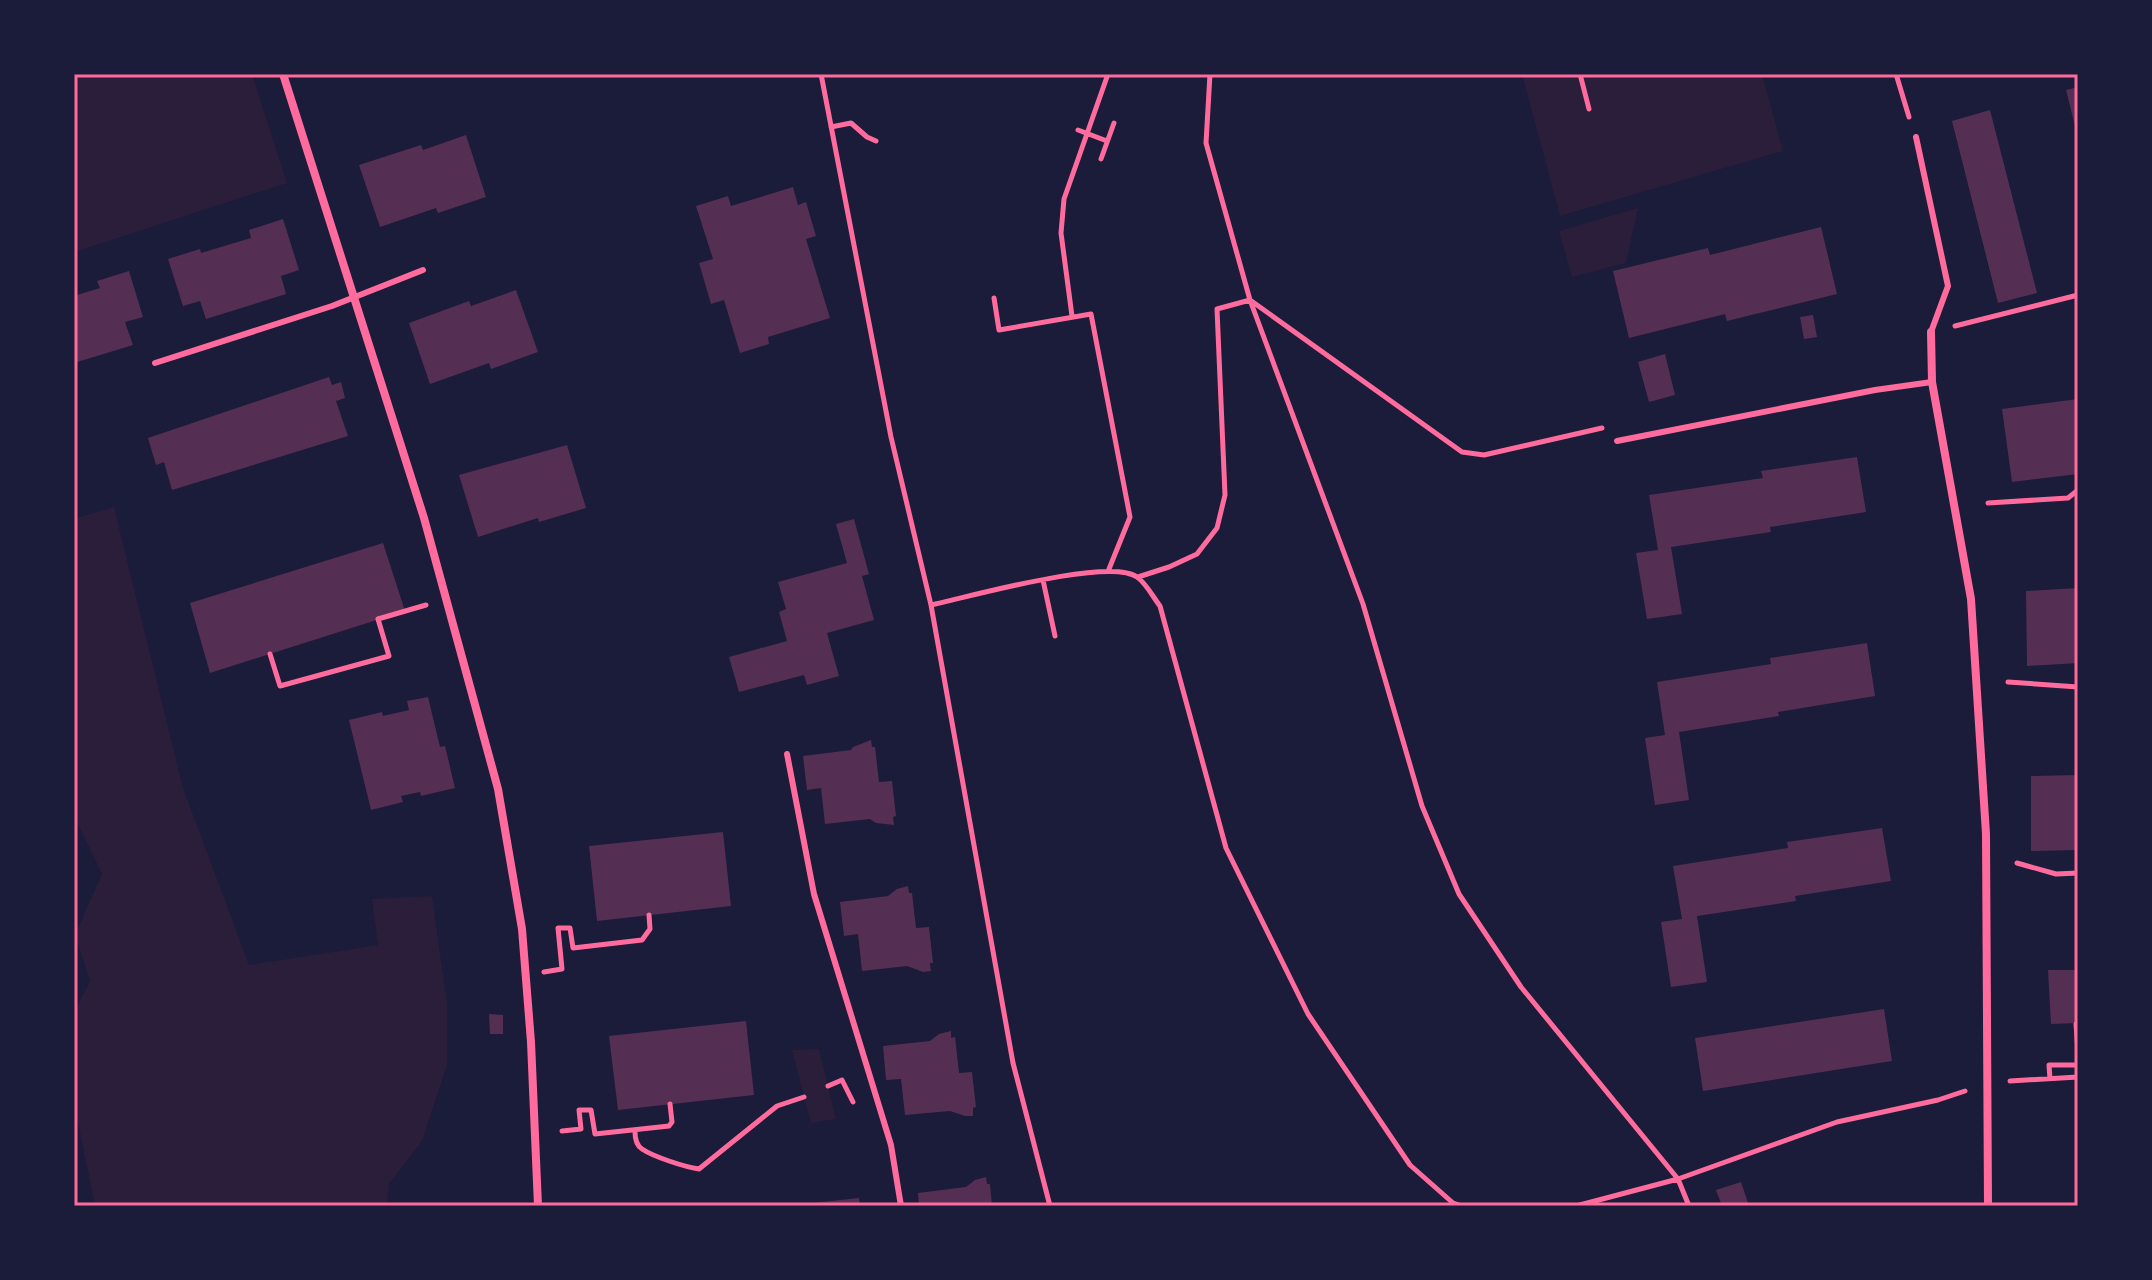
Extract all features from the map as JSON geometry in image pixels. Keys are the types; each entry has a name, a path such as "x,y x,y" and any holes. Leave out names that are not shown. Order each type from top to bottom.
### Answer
{"street":[{"path":"283,74 438,568 498,789 522,929 531,1042 538,1206"},
{"path":"1931,332 1932,382 1971,599 1986,834 1988,1206"}],"lane":[{"path":"1916,137 1948,286 1931,332"},
{"path":"155,363 355,298 423,270"},
{"path":"1617,441 1875,390 1932,382"},
{"path":"787,754 814,894 891,1145 901,1206"}],"path":[{"path":"821,74 891,437 931,605 1013,1063 1050,1206"},
{"path":"1072,316 1061,233 1064,199 1108,74"},
{"path":"1210,74 1206,143 1250,300 1363,604 1422,806 1459,894 1521,987 1678,1179 1689,1206"},
{"path":"1580,74 1589,109"},
{"path":"1896,74 1916,137"},
{"path":"831,127 851,123 876,141"},
{"path":"1101,159 1114,123"},
{"path":"1078,130 1107,141"},
{"path":"1976,320 2078,295"},
{"path":"994,298 999,330 1091,314 1130,517 1109,569"},
{"path":"931,605 1109,569 1138,577 1197,554 1217,528 1225,495 1217,309 1250,300"},
{"path":"1250,300 1462,452 1484,455 1601,428 1617,441"},
{"path":"1988,503 2068,498 2078,490"},
{"path":"1138,577 1160,606 1226,848 1308,1014 1410,1165 1453,1203 1462,1206"},
{"path":"1043,580 1055,636"},
{"path":"270,654 280,686 389,656 378,619 427,604"},
{"path":"2008,682 2078,687"},
{"path":"2017,863 2056,874 2078,873"},
{"path":"543,972 562,969 558,928 570,928 573,948 642,940 650,929 649,915"},
{"path":"2076,1024 2078,1051"},
{"path":"2050,1079 2049,1065 2078,1065"},
{"path":"1576,1206 1678,1179 1837,1122 1938,1100 1987,1083 2078,1077"},
{"path":"635,1132 642,1149 699,1169 777,1106 804,1097"},
{"path":"562,1131 581,1129 579,1110 591,1110 595,1134 669,1126 672,1122 670,1104"}],"shaded area":[{"path":"74,74 252,74 287,183 74,252"},
{"path":"1522,74 1762,74 1783,151 1560,216"},
{"path":"1638,208 1626,263 1572,277 1559,231"},
{"path":"114,507 183,788 249,965 378,945 372,899 432,896 447,1004 447,1065 422,1141 389,1184 387,1206 95,1206 74,1103 74,1013 90,981 75,935 102,874 74,816 74,519"},
{"path":"819,1049 836,1119 811,1123 792,1050"}],"building":[{"path":"2078,87 2078,134 2077,134 2066,90"},
{"path":"1990,110 2037,293 1998,303 1952,121"},
{"path":"466,135 486,197 438,213 436,208 380,227 359,165 421,145 423,150"},
{"path":"793,187 798,205 806,202 816,236 806,239 830,318 768,337 769,344 740,353 724,300 711,304 699,263 713,259 696,206 728,196 731,206"},
{"path":"283,219 299,270 281,276 286,294 206,319 200,301 183,306 168,259 251,238 249,230"},
{"path":"1821,227 1837,294 1727,321 1725,314 1629,338 1613,271 1708,248 1710,255"},
{"path":"129,271 143,317 125,322 133,345 74,363 74,296 100,288 97,281"},
{"path":"516,290 538,352 491,369 489,363 430,384 409,323 469,301 471,306"},
{"path":"1813,315 1817,337 1804,339 1800,317"},
{"path":"1665,354 1675,395 1649,402 1638,362"},
{"path":"329,377 332,385 341,382 345,398 336,401 348,436 172,490 164,462 156,465 148,438"},
{"path":"2078,399 2078,474 2012,482 2002,409"},
{"path":"567,445 586,508 539,522 538,518 478,537 459,475"},
{"path":"1857,457 1866,512 1770,527 1771,532 1671,547 1682,614 1647,619 1636,553 1658,550 1649,495 1763,478 1761,471"},
{"path":"854,519 869,574 862,576 874,620 827,633 839,676 807,685 804,675 739,692 729,657 787,641 779,612 786,609 778,582 847,563 836,524"},
{"path":"383,543 405,611 210,673 190,603"},
{"path":"2078,588 2078,663 2027,666 2026,591"},
{"path":"1867,643 1875,696 1679,732 1689,800 1655,805 1645,738 1665,735 1657,682 1771,664 1770,658"},
{"path":"428,697 440,747 445,746 455,788 421,796 420,792 401,796 403,802 371,810 349,720 382,712 383,716 409,710 407,701"},
{"path":"871,740 872,747 875,747 879,782 892,781 896,816 893,817 894,825 876,823 870,819 825,824 821,788 807,790 803,756 851,750"},
{"path":"2078,775 2078,850 2031,851 2031,776"},
{"path":"1882,828 1891,881 1795,896 1796,901 1697,916 1707,982 1671,987 1661,922 1682,919 1673,866 1788,848 1787,842"},
{"path":"723,832 731,906 597,921 589,846"},
{"path":"908,886 909,893 912,893 916,928 929,927 931,971 923,972 907,966 862,971 858,934 844,936 840,902 888,896"},
{"path":"2048,970 2078,970 2078,1023 2051,1024"},
{"path":"1884,1009 1892,1061 1703,1091 1695,1038"},
{"path":"489,1014 503,1015 503,1034 490,1034"},
{"path":"746,1021 754,1095 618,1110 609,1036"},
{"path":"951,1031 951,1038 955,1037 959,1073 972,1072 976,1107 973,1108 973,1116 950,1111 905,1115 901,1079 886,1080 883,1046 930,1041 939,1034"},
{"path":"986,1177 987,1184 990,1184 992,1206 919,1206 918,1193 966,1187"},
{"path":"1741,1182 1749,1206 1722,1206 1716,1190"},
{"path":"859,1198 860,1206 804,1206 804,1204"}]}
